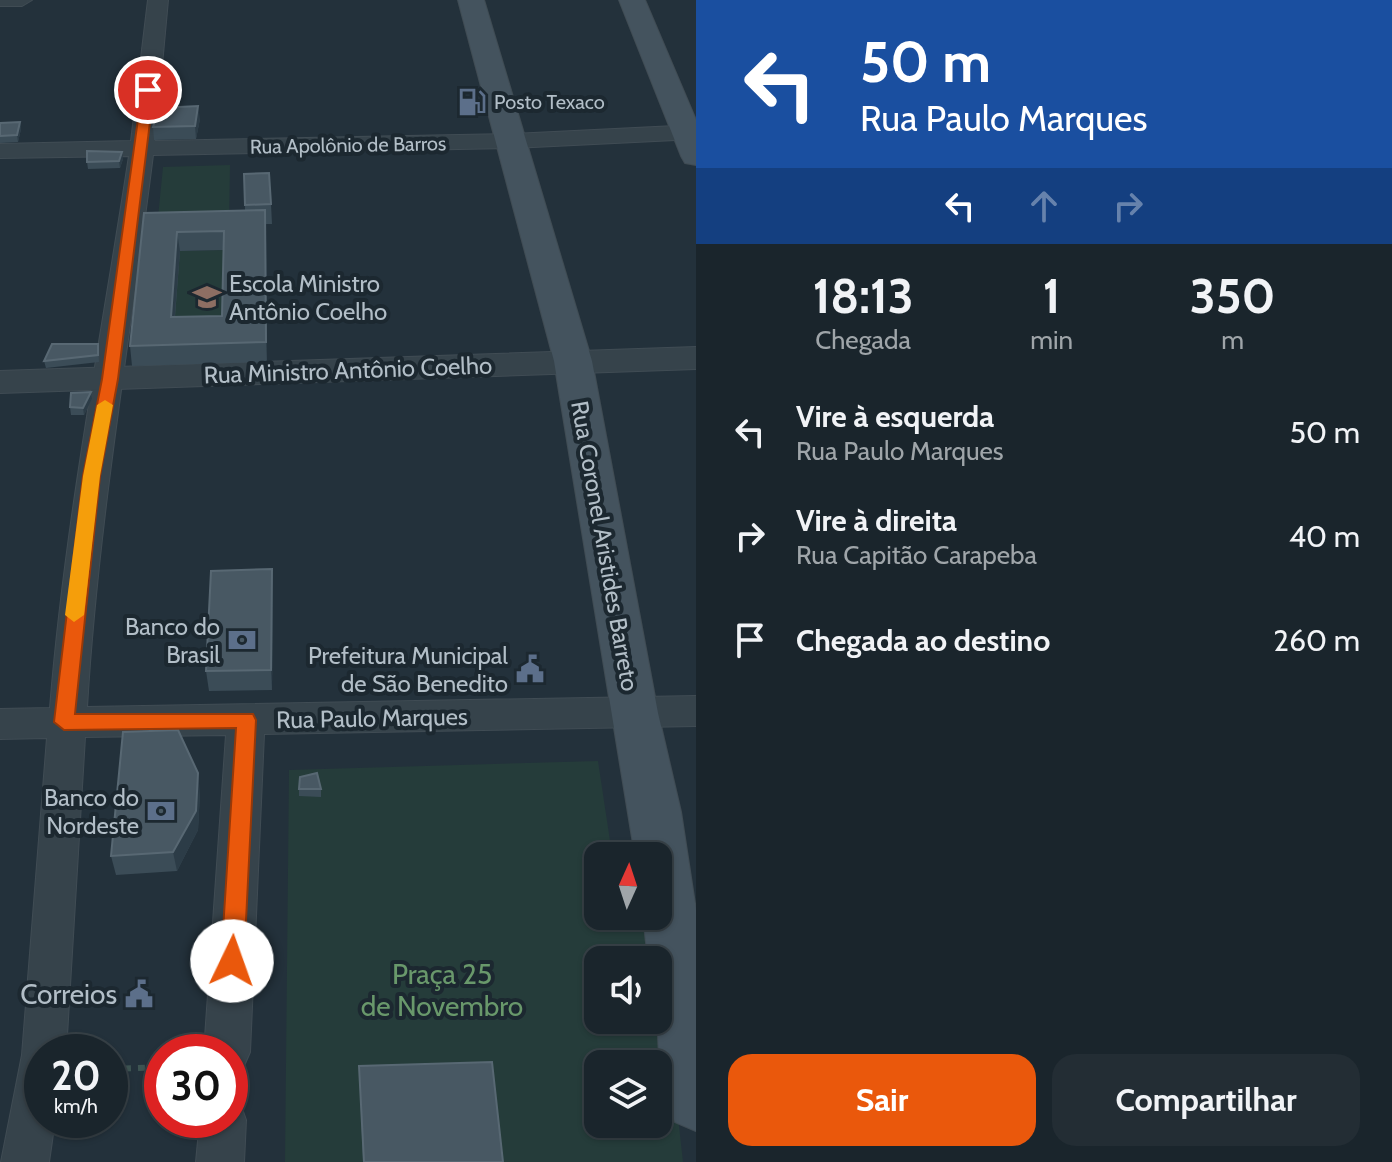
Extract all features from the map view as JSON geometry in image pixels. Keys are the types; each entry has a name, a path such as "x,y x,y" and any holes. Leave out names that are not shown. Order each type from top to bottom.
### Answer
{"main road":[{"name":"Rua Coronel Aristides Barreto","path":"471,0 573,361 634,713 655,812 696,1101"},
{"path":"632,0 693,140"}],"street":[{"path":"0,0 22,0"},
{"path":"44,1034 64,722 91,476 110,379 142,149 158,0"},
{"name":"Rua Apolônio de Barros","path":"0,151 693,140"},
{"name":"Rua Ministro Antônio Coelho","path":"0,382 696,358"},
{"name":"Rua Paulo Marques","path":"0,724 696,711"},
{"path":"228,1034 246,720"},
{"path":"25,1162 29,1138"},
{"path":"220,1162 222,1138"}],"green space":[{"path":"230,165 229,225 157,227 163,167"},
{"path":"226,250 223,336 173,337 179,251"},
{"name":"Praça 25 de Novembro","path":"598,761 610,842 584,842 584,930 658,930 659,946 584,946 584,1034 669,1034 671,1050 584,1050 584,1138 672,1138 672,1062 683,1162 285,1162 289,770"}],"building":[{"path":"198,106 195,126 153,127 159,108"},
{"path":"20,122 17,135 0,136 0,123"},
{"path":"87,151 122,152 119,161 87,162"},
{"path":"269,173 271,204 245,205 244,174"},
{"path":"265,210 266,342 130,346 144,213","holes":["224,231 222,316 171,317 177,232"]},
{"path":"52,344 98,344 98,355 44,361"},
{"path":"91,392 83,408 70,407 71,393"},
{"name":"Banco do Brasil","path":"272,569 271,670 206,671 211,571"},
{"name":"Banco do Nordeste","path":"178,730 198,773 196,811 173,852 111,856 123,732"},
{"path":"317,773 321,789 299,789 300,777"},
{"path":"492,1062 503,1162 364,1162 359,1066"}],"slow traffic":[{"path":"74,615 91,476 105,405"}],"place":[{"name":"Posto Texaco","path":"472,102"},
{"name":"Escola Ministro Antônio Coelho","path":"207,297"},
{"name":"Banco do Brasil","path":"242,640"},
{"name":"Prefeitura Municipal de São Benedito","path":"530,669"},
{"name":"Banco do Nordeste","path":"161,811"},
{"name":"Correios","path":"139,994"}],"route":[{"path":"148,90 110,379 91,476 64,722 246,720 232,961"}]}
